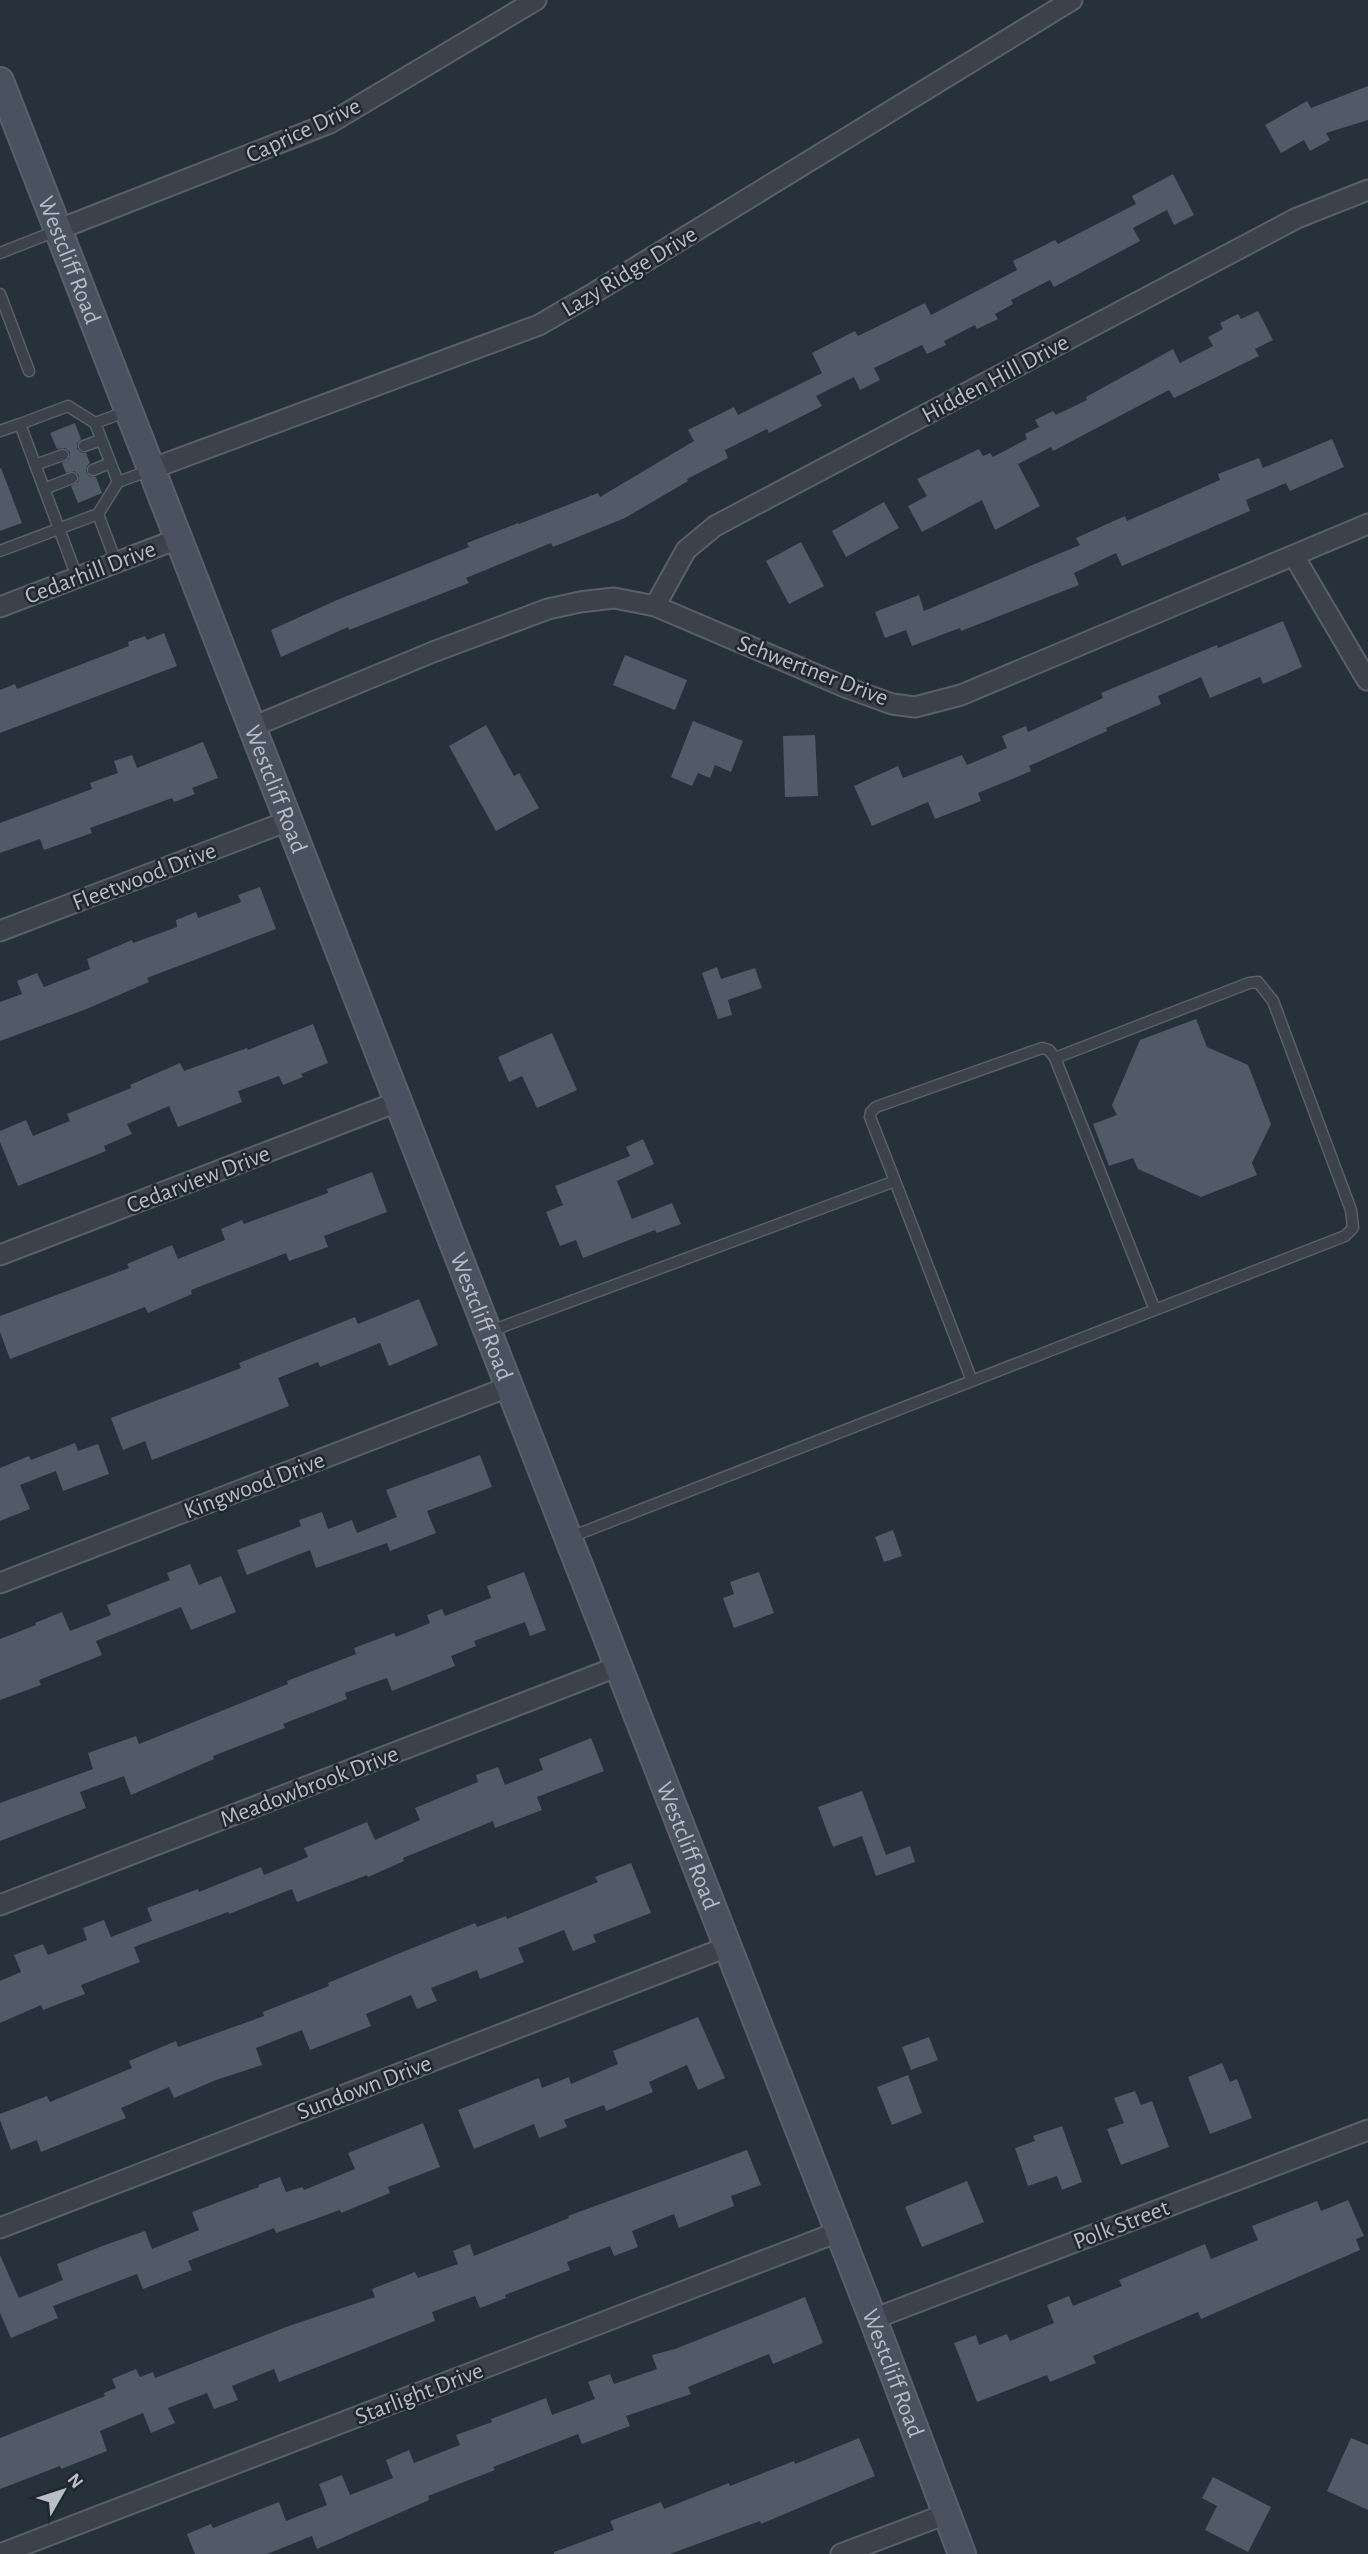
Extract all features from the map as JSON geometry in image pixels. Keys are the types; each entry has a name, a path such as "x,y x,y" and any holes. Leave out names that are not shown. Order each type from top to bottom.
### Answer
{"street":[{"name":"Caprice Drive","path":"57,230 330,123 536,0"},
{"name":"Lazy Ridge Drive","path":"152,469 539,325 1072,0"},
{"name":"Westcliff Road","path":"0,81 619,1666 962,2554"},
{"name":"Hidden Hill Drive","path":"655,606 686,550 715,526 1297,218 1368,190"},
{"name":"Schwertner Drive","path":"252,727 433,652 548,609 580,601 614,598 655,606 845,687 892,704 915,707 961,695 1368,524"},
{"name":"Cedarhill Drive","path":"0,607 180,538"},
{"path":"1294,555 1367,680"},
{"name":"Fleetwood Drive","path":"0,931 288,821"},
{"name":"Cedarview Drive","path":"0,1255 397,1102"},
{"name":"Kingwood Drive","path":"0,1583 508,1387"},
{"name":"Meadowbrook Drive","path":"0,1905 619,1666"},
{"name":"Sundown Drive","path":"0,2228 727,1947"},
{"name":"Polk Street","path":"873,2319 1368,2130"},
{"name":"Starlight Drive","path":"0,2554 838,2232"},
{"path":"841,2554 946,2514"}],"lane":[{"path":"0,253 57,230"},
{"path":"0,294 29,371"},
{"path":"0,431 68,406 95,423 118,482"},
{"path":"95,423 128,411"},
{"path":"20,424 77,578"},
{"path":"84,446 101,440"},
{"path":"36,465 63,455"},
{"path":"93,470 110,463"},
{"path":"0,551 98,514 118,482 152,469"},
{"path":"44,489 72,478"},
{"path":"98,514 116,562"},
{"path":"568,1538 1345,1236 1353,1228 1351,1210 1273,1001 1258,982 1249,983 1055,1058"},
{"path":"972,1381 870,1117 876,1107 1042,1048 1049,1050 1055,1058 1156,1310"},
{"path":"487,1332 895,1181"}],"building":[{"path":"1368,86 1368,120 1326,133 1330,140 1310,151 1304,140 1281,153 1265,125 1307,101 1311,108"},
{"path":"1173,174 1194,215 1174,225 1167,210 1133,228 1140,241 1054,287 1050,280 1011,300 1013,304 995,314 998,319 977,329 975,325 944,341 946,345 927,354 922,345 874,368 880,380 860,390 854,377 816,396 822,406 769,433 767,429 725,450 728,458 687,479 688,481 625,518 553,547 551,543 466,578 469,583 349,630 348,627 281,657 271,630 337,600 469,547 467,543 598,493 600,497 694,441 688,430 734,407 738,415 822,373 812,353 855,331 858,336 925,303 931,315 1017,270 1013,261 1055,240 1058,244 1136,204 1132,196"},
{"path":"1258,311 1273,340 1255,349 1259,356 1174,398 1169,390 1053,451 1051,447 1018,464 1040,506 995,530 982,500 922,532 908,506 927,496 917,479 979,449 983,456 990,453 993,457 1027,439 1025,434 1039,427 1035,420 1053,411 1056,415 1087,400 1086,397 1173,349 1180,363 1213,346 1208,337 1223,329 1220,323 1238,314 1241,319"},
{"path":"75,423 81,439 77,449 86,453 90,463 86,472 89,476 96,477 102,493 78,503 71,486 78,482 79,475 74,471 66,473 62,463 69,459 70,452 65,448 57,449 50,433"},
{"path":"1332,439 1344,467 1290,491 1286,483 1246,500 1250,511 1122,566 1116,553 1074,573 1079,585 961,631 960,628 912,646 906,630 885,638 875,612 919,595 924,611 1080,545 1076,538 1125,516 1127,521 1220,480 1218,474 1259,458 1263,468"},
{"path":"0,469 22,523 0,531"},
{"path":"884,502 899,528 846,557 832,531"},
{"path":"801,542 824,586 789,604 766,561"},
{"path":"1283,621 1302,667 1263,684 1260,677 1210,698 1201,677 1158,696 1161,704 1029,766 1031,771 978,793 981,801 935,819 928,802 872,826 854,786 898,766 903,778 962,755 967,765 1007,748 1002,736 1026,726 1028,732 1103,698 1101,693"},
{"path":"164,633 177,666 0,733 0,690 15,684 17,689 129,646 128,642 145,636 147,640"},
{"path":"625,655 687,680 675,710 613,685"},
{"path":"693,721 743,741 731,772 715,765 710,778 698,773 692,786 671,777"},
{"path":"486,725 514,776 519,773 539,808 496,831 449,746"},
{"path":"815,735 818,796 785,797 783,736"},
{"path":"203,742 218,778 192,788 195,794 174,802 172,798 90,828 92,833 44,850 40,839 0,853 0,823 92,789 90,783 118,773 114,761 132,755 137,768"},
{"path":"260,887 276,929 147,978 149,982 84,1010 0,1041 0,1002 22,994 17,981 37,973 44,987 90,969 87,959 132,940 133,943 177,927 176,920 196,912 198,918 241,902 238,895"},
{"path":"717,967 721,979 755,968 762,988 728,1000 732,1015 718,1019 702,973"},
{"path":"1196,1019 1207,1047 1248,1065 1271,1124 1252,1163 1257,1175 1201,1197 1138,1169 1133,1158 1109,1166 1093,1124 1117,1115 1112,1105 1140,1040"},
{"path":"313,1024 328,1063 301,1074 303,1077 283,1085 279,1076 238,1091 242,1102 178,1127 169,1106 127,1124 132,1134 104,1146 106,1151 18,1186 0,1142 0,1131 26,1120 33,1136 70,1121 67,1114 131,1088 130,1085 180,1063 184,1071 247,1048 248,1050"},
{"path":"552,1033 577,1090 537,1108 522,1076 509,1082 498,1057"},
{"path":"643,1139 654,1164 617,1181 632,1219 672,1203 681,1224 657,1233 655,1230 583,1258 576,1240 560,1246 546,1212 563,1205 555,1186 630,1156 626,1147"},
{"path":"372,1172 387,1212 324,1236 328,1247 289,1261 286,1253 191,1290 192,1294 148,1313 145,1307 10,1359 0,1332 0,1316 129,1268 127,1264 172,1245 178,1259 225,1240 221,1229 242,1220 244,1224 328,1193 327,1189"},
{"path":"419,1299 438,1345 389,1366 380,1343 320,1367 318,1362 278,1378 289,1406 152,1460 145,1441 123,1450 111,1418 241,1368 239,1363 355,1317 358,1324"},
{"path":"75,1443 78,1451 98,1444 109,1474 63,1491 56,1471 20,1485 30,1509 0,1521 0,1468 29,1456 31,1460"},
{"path":"480,1455 492,1487 427,1511 436,1533 390,1551 387,1543 316,1568 310,1550 247,1575 237,1550 301,1526 299,1520 322,1512 328,1529 352,1520 357,1533 397,1517 386,1490"},
{"path":"893,1530 902,1556 884,1562 875,1537"},
{"path":"190,1564 199,1585 221,1576 236,1612 191,1630 181,1607 96,1641 102,1655 39,1680 41,1685 0,1700 0,1639 62,1612 70,1631 111,1615 107,1605 170,1580 167,1573"},
{"path":"524,1572 546,1630 530,1636 525,1622 474,1641 476,1646 451,1656 455,1666 392,1691 387,1678 345,1693 347,1699 283,1724 285,1728 213,1756 214,1759 131,1795 124,1776 80,1792 86,1808 0,1841 0,1803 93,1769 88,1753 136,1736 139,1744 288,1684 287,1681 356,1654 354,1648 394,1633 396,1637 430,1623 427,1615 442,1609 445,1616 491,1598 487,1586"},
{"path":"759,1572 774,1613 734,1628 723,1598 734,1594 730,1582"},
{"path":"591,1738 604,1771 537,1797 542,1810 495,1828 493,1821 403,1858 404,1861 368,1877 367,1875 297,1902 292,1889 134,1947 140,1962 81,1985 85,1994 43,2010 41,2005 0,2023 0,1981 21,1972 14,1955 43,1944 48,1955 87,1940 83,1928 104,1920 111,1937 152,1921 147,1908 198,1889 199,1892 261,1867 264,1875 308,1857 304,1848 367,1822 375,1840 420,1820 415,1808 478,1782 476,1775 498,1767 505,1785 543,1770 539,1759"},
{"path":"862,1791 886,1855 910,1846 915,1862 876,1876 862,1836 833,1847 818,1807"},
{"path":"631,1863 651,1913 593,1935 596,1942 573,1951 564,1930 518,1948 524,1962 480,1979 477,1970 431,1988 437,2001 417,2009 411,1995 366,2014 371,2026 310,2050 302,2030 256,2048 262,2065 216,2080 174,2098 169,2087 121,2108 126,2118 41,2152 37,2140 11,2150 0,2114 47,2096 50,2102 132,2068 129,2061 176,2041 178,2047 264,2016 263,2012 329,1986 328,1983 395,1955 475,1923 477,1927 506,1916 507,1919 598,1882 595,1877"},
{"path":"698,2017 725,2078 698,2090 687,2065 649,2082 653,2092 606,2111 604,2105 564,2120 567,2127 539,2138 534,2124 474,2149 458,2110 539,2078 542,2088 569,2077 571,2084 618,2064 613,2051"},
{"path":"929,2037 938,2060 911,2070 902,2047"},
{"path":"1222,2063 1230,2082 1237,2079 1252,2118 1210,2134 1188,2077"},
{"path":"908,2075 922,2113 892,2125 877,2087"},
{"path":"1135,2091 1141,2105 1152,2101 1169,2147 1121,2165 1107,2129 1124,2123 1114,2098"},
{"path":"423,2123 440,2167 388,2187 390,2193 341,2213 340,2210 276,2233 274,2228 188,2261 192,2270 143,2289 137,2274 53,2306 58,2318 11,2338 0,2313 0,2255 19,2298 63,2280 57,2264 145,2231 152,2249 199,2230 192,2212 280,2177 286,2192 302,2187 304,2190 355,2169 348,2153"},
{"path":"1062,2126 1082,2182 1062,2190 1057,2176 1028,2186 1015,2148 1035,2141 1033,2136"},
{"path":"747,2150 761,2185 731,2196 734,2206 679,2228 674,2214 632,2231 638,2247 614,2256 610,2246 567,2262 570,2270 505,2295 506,2298 480,2308 475,2296 432,2312 435,2321 279,2382 274,2369 232,2386 238,2400 214,2409 207,2393 168,2408 175,2423 151,2433 143,2413 100,2431 107,2451 0,2489 0,2438 105,2396 104,2393 116,2388 112,2379 136,2369 140,2377 153,2372 155,2378 286,2327 375,2297 372,2289 415,2272 418,2278 458,2264 453,2251 470,2244 474,2256 569,2218 568,2216"},
{"path":"967,2181 984,2222 922,2247 905,2207"},
{"path":"1348,2200 1364,2236 1356,2239 1360,2250 1201,2319 1198,2312 1093,2356 1096,2363 1050,2382 1047,2375 977,2402 954,2343 976,2335 979,2345 1007,2334 1010,2341 1054,2323 1047,2305 1069,2296 1073,2306 1122,2286 1119,2280 1205,2244 1211,2259 1258,2240 1252,2226 1317,2201 1321,2211"},
{"path":"805,2297 823,2343 773,2364 769,2354 688,2387 691,2394 626,2416 630,2426 582,2444 578,2434 493,2467 495,2470 428,2496 429,2500 317,2549 312,2536 267,2554 195,2554 187,2534 211,2524 213,2528 279,2502 286,2521 327,2505 319,2484 342,2475 350,2495 393,2478 386,2460 409,2450 414,2463 460,2445 456,2435 546,2398 552,2415 595,2399 588,2382 610,2374 614,2384 657,2369 652,2355 675,2349"},
{"path":"859,2438 875,2476 761,2524 760,2521 670,2554 554,2554 614,2530 610,2521 661,2502 664,2509 729,2483 730,2486 794,2461 795,2464"},
{"path":"1351,2438 1368,2445 1368,2510 1327,2491"},
{"path":"1213,2477 1271,2507 1248,2552 1205,2530 1217,2506 1202,2498"}]}
